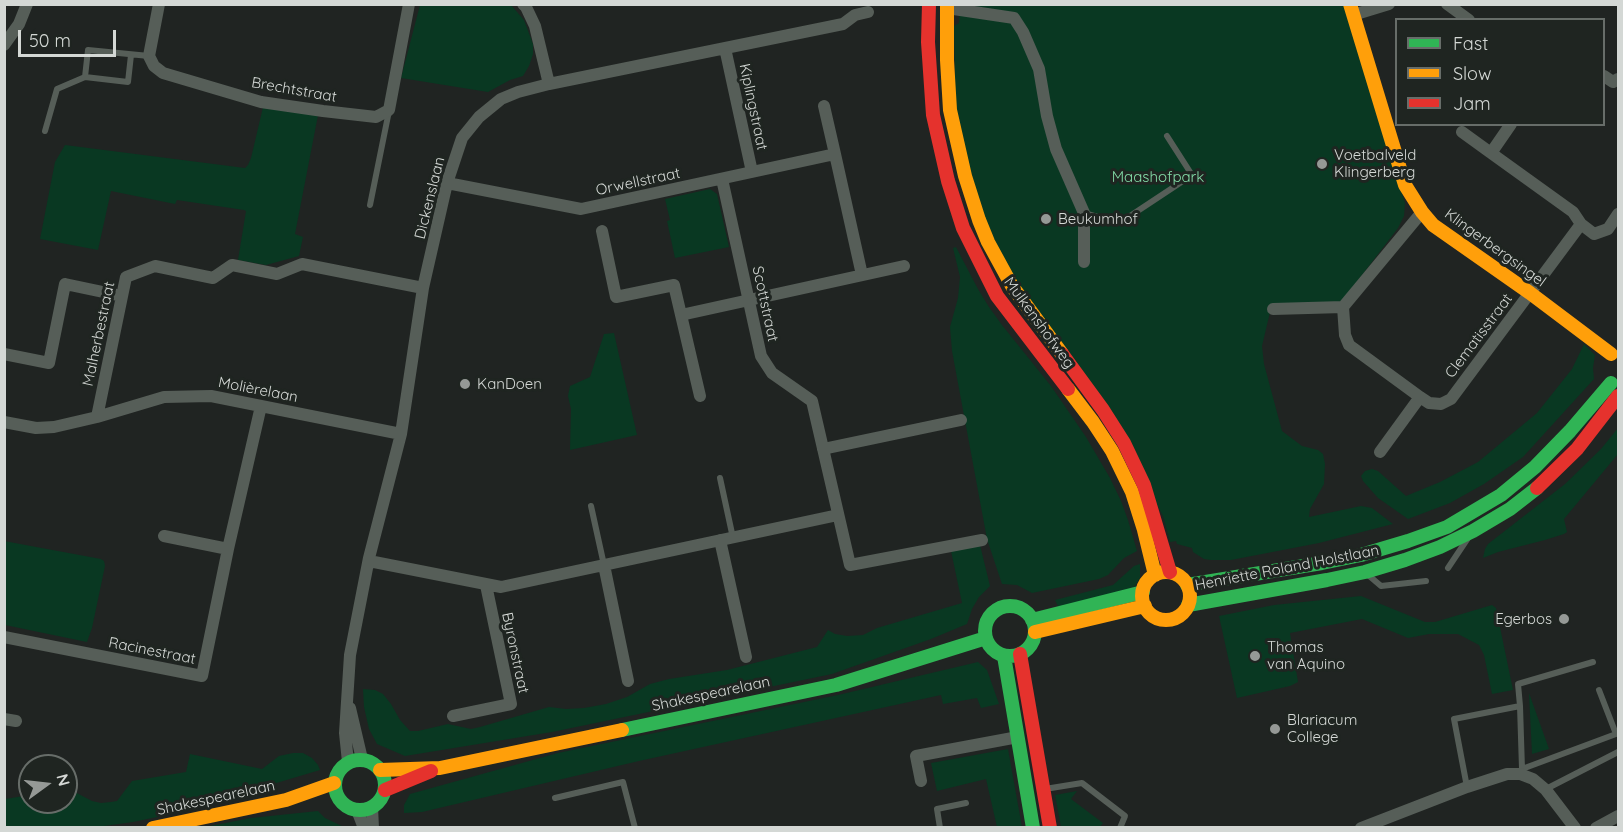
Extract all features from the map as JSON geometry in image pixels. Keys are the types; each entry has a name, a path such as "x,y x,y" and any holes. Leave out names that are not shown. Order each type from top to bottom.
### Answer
{"street":[{"path":"4,45 19,24 27,4"},
{"path":"149,56 159,4"},
{"path":"389,110 408,4"},
{"path":"523,4 535,26 549,84"},
{"path":"1351,10 1389,4"},
{"path":"1447,4 1466,18"},
{"path":"929,5 1014,18 1023,32 1039,69 1047,116 1056,149 1084,213 1084,262"},
{"name":"Mulkenshofweg","path":"929,5 928,42 933,115 948,181 963,228 997,296 1093,422 1112,452 1132,492 1155,574"},
{"name":"Mulkenshofweg","path":"947,6 950,110 964,176 979,220 1012,286 1103,410 1124,443 1144,485 1170,572"},
{"name":"Klingerbergsingel","path":"1351,10 1405,185 1422,212 1433,225 1530,293 1612,368"},
{"name":"Dickenslaan","path":"355,760 347,692 350,655 369,561 401,434 423,288 447,183 462,138 479,117 501,99 518,92 843,24 855,15 868,12"},
{"name":"Kiplingstraat","path":"725,48 752,172"},
{"name":"Brechtstraat","path":"149,56 154,66 163,73 261,102 376,117 389,110"},
{"path":"824,106 862,275"},
{"path":"1491,153 1510,126"},
{"path":"1462,132 1573,212 1581,224 1594,234 1608,229 1618,214"},
{"name":"Orwellstraat","path":"447,183 581,209 835,154"},
{"name":"Scottstraat","path":"722,179 761,356 772,373 812,401 850,566 982,540"},
{"path":"1273,309 1343,307 1422,212"},
{"name":"Clematisstraat","path":"1343,307 1345,335 1349,345 1420,397 1430,403 1441,404 1451,399 1581,224"},
{"path":"602,231 616,297 674,285 700,396"},
{"name":"Malherbestraat","path":"97,417 126,277 155,266 213,278 232,265 277,274 302,264 423,288"},
{"path":"681,315 904,266"},
{"path":"4,354 50,363 65,284 122,296"},
{"name":"Henriette Roland Holstlaan","path":"1187,585 1322,564 1408,541 1447,526 1501,495 1535,466 1570,431 1612,368"},
{"name":"Molièrelaan","path":"5,423 36,428 54,428 164,397 211,396 401,434"},
{"name":"Henriette Roland Holstlaan","path":"1188,604 1365,572 1440,547 1510,509 1538,488 1576,449 1618,396"},
{"path":"1380,452 1420,397"},
{"name":"Racinestraat","path":"4,637 202,676 261,406"},
{"path":"823,449 961,420"},
{"path":"369,561 501,587 838,514"},
{"path":"164,536 228,549"},
{"path":"720,540 746,657"},
{"path":"604,565 628,681"},
{"path":"1170,572 1180,577 1187,585 1190,594 1188,604 1178,616 1168,619 1156,617 1148,610 1144,599 1145,585 1155,574 1170,572"},
{"name":"Byronstraat","path":"453,716 511,704 486,585"},
{"path":"1034,626 1144,599"},
{"path":"1015,606 1022,609 1034,626 1031,645 1020,654 1013,656 1004,656 993,650 986,638 986,624 994,611 1000,608 1015,606"},
{"name":"Shakespearelaan","path":"380,770 440,768 836,685 986,638"},
{"path":"1020,654 1050,828"},
{"path":"1004,656 1033,828"},
{"path":"921,781 916,756 1018,737"},
{"path":"355,760 371,762 380,770 385,790 372,807 357,810 344,805 338,798 334,783 338,771 355,760"},
{"name":"Shakespearelaan","path":"385,790 440,768"},
{"path":"1361,828 1467,787 1521,771 1546,790 1575,828"},
{"name":"Shakespearelaan","path":"153,828 286,800 334,783"},
{"name":"Shakespearelaan","path":"286,800 338,798"},
{"path":"372,807 373,828"},
{"path":"357,810 364,828"},
{"path":"1596,828 1618,816"}],"lane":[{"path":"85,77 88,50 149,56"},
{"path":"45,131 57,89 85,77 128,82 131,55"},
{"path":"370,205 389,110"},
{"path":"1084,213 1101,218 1124,220 1192,175 1167,136"},
{"path":"720,478 734,538"},
{"path":"591,506 604,565"},
{"path":"1448,568 1473,531"},
{"path":"1365,572 1381,585 1426,581"},
{"path":"1593,662 1518,684 1521,771 1616,734 1599,690"},
{"path":"1467,787 1454,719 1520,706"},
{"path":"1546,790 1618,752"},
{"path":"555,798 624,782 635,828"},
{"path":"1044,789 1082,783 1125,816 1120,828"},
{"path":"940,828 937,809 966,803"}],"green space":[{"path":"420,5 511,5 524,20 533,44 533,54 523,76 488,92 401,78"},
{"name":"Maashofpark","path":"960,5 1347,5 1405,203 1404,216 1398,228 1338,304 1271,308 1262,346 1264,364 1282,431 1302,446 1318,450 1323,454 1324,484 1310,509 1309,517 1361,506 1372,508 1393,524 1319,543 1231,560 1204,559 1193,552 1192,548 1177,544 1176,541 1170,542 1163,516 1132,458 1030,305 988,233 956,129 954,26 959,23"},
{"path":"264,103 319,110 295,234 303,237 299,256 266,265 238,260 246,211 244,210 177,200 175,204 111,191 98,250 40,239 55,162 65,145 245,168 251,158"},
{"path":"710,189 717,194 729,247 675,258 665,199"},
{"path":"956,247 989,307 1051,386 1086,437 1121,501 1137,551 1124,558 1108,575 1099,579 1032,593 1017,585 1002,584 987,539 952,351 950,327 958,298 960,277 953,248"},
{"path":"614,333 637,435 570,450 571,409 568,396 570,386 590,377 604,334"},
{"path":"1584,344 1595,355 1594,379 1523,457 1484,484 1450,503 1408,519 1378,498 1363,481 1361,476 1365,471 1372,469 1378,471 1406,496 1440,482 1478,462 1537,413 1572,369"},
{"path":"1618,428 1618,454 1564,519 1567,532 1483,558 1488,544 1565,484 1601,449"},
{"path":"4,541 104,561 105,566 92,628 87,642 5,625"},
{"path":"980,545 990,586 979,597 967,624 832,674 552,732 405,756 377,744 369,729 363,689 375,690 383,694 410,731 448,724 471,729 549,707 566,709 606,704 627,697 650,684 727,670 817,647 828,630 847,636 863,635 877,628 962,603 951,551"},
{"path":"1140,564 1140,578 1133,589 1059,608 1055,600 1113,585 1134,566"},
{"path":"1361,596 1425,622 1435,622 1492,605 1496,608 1513,690 1492,694 1484,655 1479,645 1458,634 1429,634 1408,638 1362,619 1290,633 1298,682 1290,686 1237,698 1219,616 1274,605"},
{"path":"978,662 987,670 999,704 981,708 977,698 943,704 941,695 639,761 422,812 404,813 404,805 410,794 558,753 838,695"},
{"path":"1529,693 1549,749 1532,754"},
{"path":"1008,749 1022,827 997,827 986,779 937,791 931,763"},
{"path":"303,753 312,758 320,770 176,813 133,822 97,827 5,827 5,799 18,797 18,814 78,814 78,794 101,803 117,801 132,781 186,772 190,754 262,769 279,756"},
{"path":"1077,791 1071,799 1103,823 1100,827 1061,827 1055,795"},
{"path":"318,811 325,818 344,827 205,827 251,818"}],"traffic: fast":[{"path":"1187,585 1361,555 1447,527 1501,495 1535,467 1570,431 1611,383"},
{"path":"1188,605 1327,580 1405,560 1473,531 1510,509 1537,488"},
{"path":"1032,620 1143,592"},
{"path":"1005,606 1015,606 1028,613 1035,626 1035,631 1035,636 1028,649 1015,656 1005,656 996,652 989,645 985,636 985,626 989,617 996,610 1005,606"},
{"path":"622,730 836,685 986,638"},
{"path":"1004,656 1033,828"},
{"path":"355,760 365,760 378,767 385,780 385,785 385,790 378,803 365,810 355,810 346,806 339,799 335,790 335,780 339,771 346,764 355,760"}],"traffic: slow":[{"path":"947,4 950,110 965,176 979,220 1012,286 1062,354"},
{"path":"1350,4 1405,185 1422,212 1433,225 1530,293 1611,354"},
{"path":"1068,389 1112,451 1132,492 1155,575"},
{"path":"1166,572 1183,579 1190,596 1183,613 1166,620 1149,613 1142,596 1149,579 1166,572"},
{"path":"1035,632 1145,606"},
{"path":"380,770 440,768 622,730"},
{"path":"153,828 286,800 334,783"}],"traffic: jam":[{"path":"929,4 928,42 933,115 948,181 963,228 997,296 1068,389"},
{"path":"1062,354 1124,443 1144,485 1170,572"},
{"path":"1537,488 1577,449 1618,396"},
{"path":"1020,654 1050,828"},
{"path":"385,790 431,771"}],"place":[{"name":"Voetbalveld Klingerberg","path":"1322,164"},
{"name":"Beukumhof","path":"1046,219"},
{"name":"KanDoen","path":"465,384"},
{"name":"Egerbos","path":"1564,619"},
{"name":"Thomas van Aquino","path":"1255,656"},
{"name":"Blariacum College","path":"1275,729"}]}
